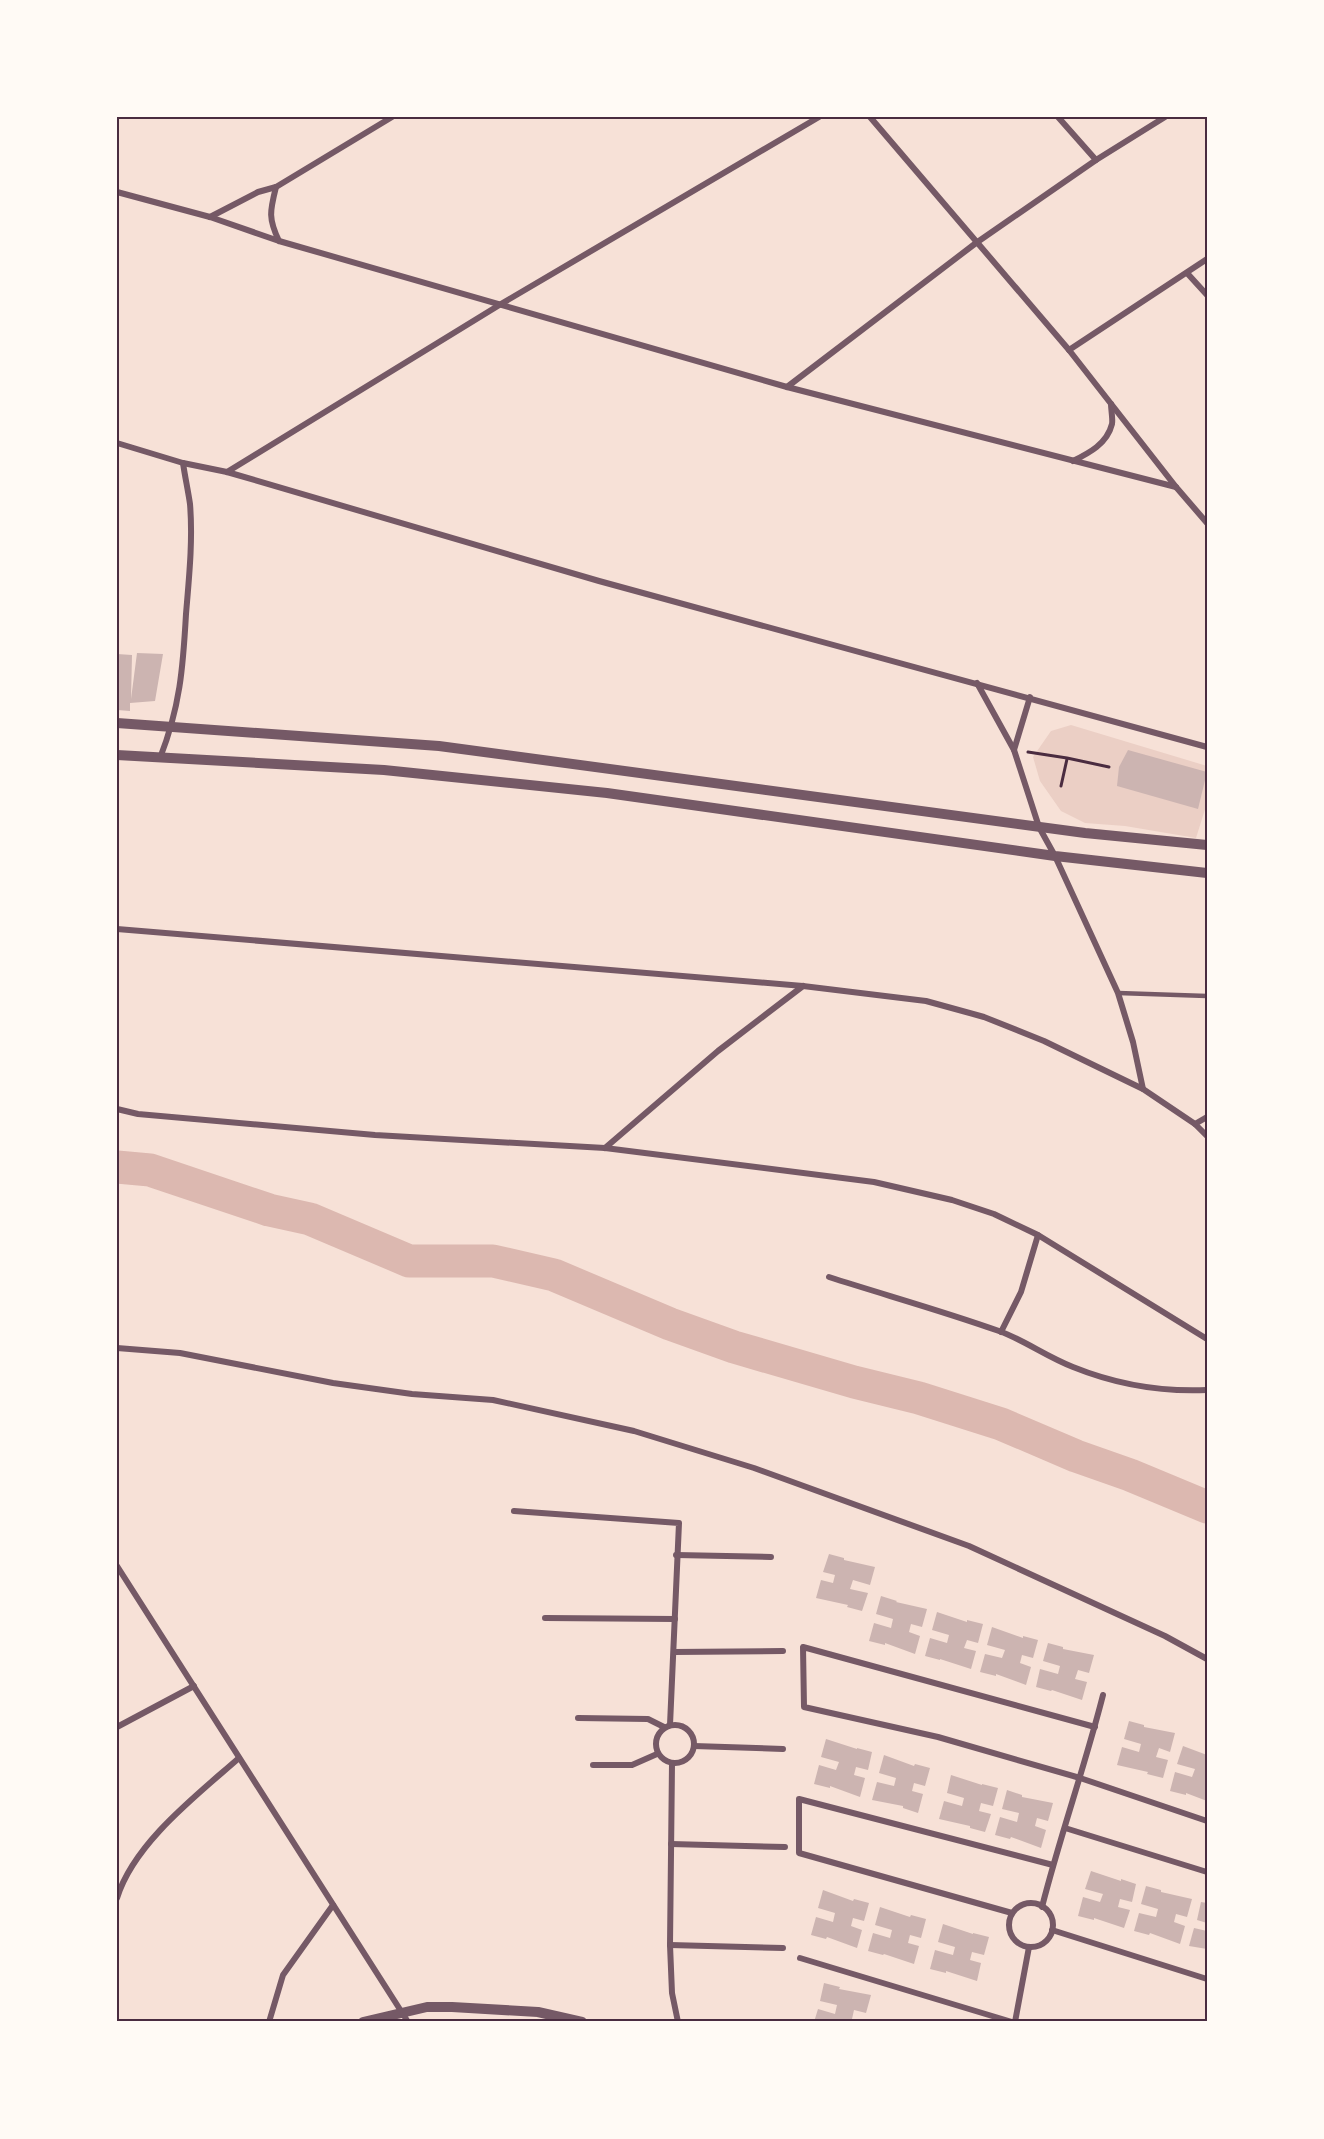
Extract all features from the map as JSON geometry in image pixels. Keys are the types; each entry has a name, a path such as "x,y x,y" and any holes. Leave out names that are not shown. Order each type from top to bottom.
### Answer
{"street":[{"path":"210,217 250,196 276,187 392,117"},
{"path":"227,472 501,304 819,117"},
{"path":"870,117 1070,350 1176,487 1207,523"},
{"path":"1058,117 1095,160"},
{"path":"787,387 976,243 1095,160 1165,117"},
{"path":"276,187 269,214 279,241"},
{"path":"117,192 210,217 279,241 787,387 1176,487"},
{"path":"1070,350 1207,259"},
{"path":"1187,273 1207,295"},
{"path":"1073,461 1094,451 1104,440 1112,425 1111,404"},
{"path":"117,443 183,463 227,472 599,581 1207,747"},
{"path":"160,758 172,727 180,693 191,547 190,505 183,463"},
{"path":"977,683 1014,750 1039,827 1055,856 1118,993 1133,1042 1143,1089"},
{"path":"1014,750 1030,697"},
{"path":"117,723 439,746 1039,827 1207,845"},
{"path":"117,755 384,770 606,794 1055,856 1207,873"},
{"path":"117,929 803,986 926,1001 984,1017 1044,1041 1143,1089 1195,1124 1207,1136"},
{"path":"605,1148 718,1051 803,986"},
{"path":"117,1109 150,1115 375,1135 605,1148 874,1182 952,1200 994,1214 1038,1235 1207,1339"},
{"path":"1195,1124 1207,1117"},
{"path":"1001,1332 1021,1292 1038,1235"},
{"path":"829,1277 1001,1332 1072,1367 1105,1378 1143,1386 1185,1391 1207,1390"},
{"path":"117,1348 180,1353 333,1383 412,1394 493,1400 634,1431 754,1468 969,1546 1165,1636 1207,1659"},
{"path":"514,1511 679,1523 674,1652 667,1726 657,1736 655,1742 657,1754 664,1761 672,1764 679,1763 689,1757 694,1746 693,1738 684,1727 667,1726 648,1719 578,1718"},
{"path":"676,1555 771,1557"},
{"path":"117,1566 405,2018"},
{"path":"545,1618 675,1619"},
{"path":"1095,1727 803,1647 804,1707 938,1737 1080,1778 1207,1821"},
{"path":"674,1652 783,1651"},
{"path":"117,1728 194,1686"},
{"path":"1042,1907 1103,1695"},
{"path":"694,1746 783,1749"},
{"path":"593,1765 632,1766 657,1754"},
{"path":"117,1898 134,1864 153,1839 174,1816 239,1758"},
{"path":"672,1764 670,1944 672,1993 678,2022"},
{"path":"1012,1913 799,1853 799,1799 1053,1865"},
{"path":"1065,1828 1207,1872"},
{"path":"671,1844 785,1847"},
{"path":"1029,1903 1042,1907 1051,1917 1052,1930 1046,1941 1035,1947 1029,1947 1015,1941 1011,1935 1009,1920 1012,1913 1029,1903"},
{"path":"269,2022 283,1975 333,1905"},
{"path":"1052,1930 1207,1979"},
{"path":"670,1944 783,1948"},
{"path":"800,1958 1014,2022 1029,1947"},
{"path":"363,2022 405,2018 427,2007 538,2012 582,2022"}],"lane":[{"path":"1118,993 1207,996"}],"path":[{"path":"1014,750 1109,767"},
{"path":"1061,786 1067,758"}],"shaded area":[{"path":"1071,725 1207,766 1207,803 1196,838 1125,826 1085,823 1061,811 1040,781 1033,757 1051,731"}],"building":[{"path":"137,653 163,654 155,701 130,703 130,711 117,710 117,654 132,655 131,699"},
{"path":"1128,750 1207,772 1198,809 1117,786 1119,767"},
{"path":"829,1554 875,1567 870,1585 853,1580 850,1589 868,1593 862,1611 847,1607 848,1605 816,1598 821,1580 833,1583 835,1575 823,1572"},
{"path":"881,1596 927,1609 922,1627 911,1624 909,1632 920,1636 915,1654 885,1643 885,1645 869,1641 874,1623 891,1628 893,1619 876,1614"},
{"path":"937,1612 967,1622 967,1620 983,1624 978,1643 967,1640 964,1648 976,1651 971,1669 925,1656 930,1638 947,1643 949,1635 932,1630"},
{"path":"992,1627 1023,1638 1023,1636 1038,1640 1033,1658 1022,1655 1020,1663 1031,1667 1026,1685 996,1674 996,1676 980,1672 985,1654 1002,1658 1005,1650 987,1645"},
{"path":"1048,1643 1063,1647 1063,1649 1094,1655 1089,1673 1078,1670 1075,1679 1087,1682 1082,1700 1036,1687 1040,1669 1058,1674 1060,1666 1043,1661"},
{"path":"1129,1721 1144,1725 1144,1727 1175,1733 1170,1752 1159,1748 1156,1757 1168,1760 1163,1778 1117,1765 1122,1747 1139,1752 1141,1744 1124,1739"},
{"path":"826,1739 872,1752 868,1770 856,1767 854,1775 865,1778 860,1797 830,1786 830,1788 814,1784 819,1765 836,1770 839,1762 821,1757"},
{"path":"1183,1746 1207,1755 1207,1801 1186,1793 1186,1795 1170,1791 1175,1772 1192,1777 1195,1769 1177,1764"},
{"path":"884,1755 914,1766 915,1764 930,1768 925,1786 914,1783 912,1791 923,1794 918,1813 903,1808 903,1806 872,1800 877,1782 894,1786 896,1778 879,1773"},
{"path":"951,1775 998,1788 993,1806 981,1803 979,1811 991,1814 985,1832 939,1819 944,1801 962,1806 964,1798 947,1793"},
{"path":"1007,1790 1022,1795 1022,1797 1053,1803 1048,1821 1037,1818 1035,1826 1046,1830 1041,1848 1011,1837 1010,1839 995,1835 1000,1817 1017,1822 1019,1813 1002,1809"},
{"path":"1091,1871 1136,1884 1132,1902 1120,1899 1118,1907 1130,1910 1124,1928 1094,1918 1094,1920 1078,1916 1083,1897 1100,1902 1103,1894 1085,1889"},
{"path":"1146,1886 1192,1899 1187,1917 1176,1914 1174,1922 1185,1926 1180,1944 1150,1933 1149,1935 1134,1931 1139,1913 1156,1917 1158,1909 1141,1904"},
{"path":"823,1890 853,1901 854,1899 869,1903 864,1921 853,1918 851,1926 862,1930 857,1948 827,1937 826,1939 811,1935 816,1917 833,1922 835,1913 818,1908"},
{"path":"1201,1902 1207,1903 1207,1923 1197,1920"},
{"path":"880,1907 910,1917 911,1915 926,1919 921,1938 910,1935 908,1943 919,1946 914,1964 868,1951 873,1933 890,1938 892,1930 875,1925"},
{"path":"943,1924 989,1937 984,1955 972,1952 970,1960 981,1963 977,1981 946,1971 946,1973 930,1969 935,1950 953,1955 955,1947 938,1942"},
{"path":"1194,1928 1207,1931 1207,1949 1189,1946"},
{"path":"824,1983 840,1987 839,1989 871,1995 866,2013 854,2010 852,2019 862,2022 814,2022 818,2009 835,2014 837,2005 820,2001"}],"waterway":[{"path":"117,1167 150,1170 269,1210 310,1219 409,1261 493,1261 554,1275 670,1324 734,1347 854,1382 919,1398 1001,1424 1207,1507"}]}
